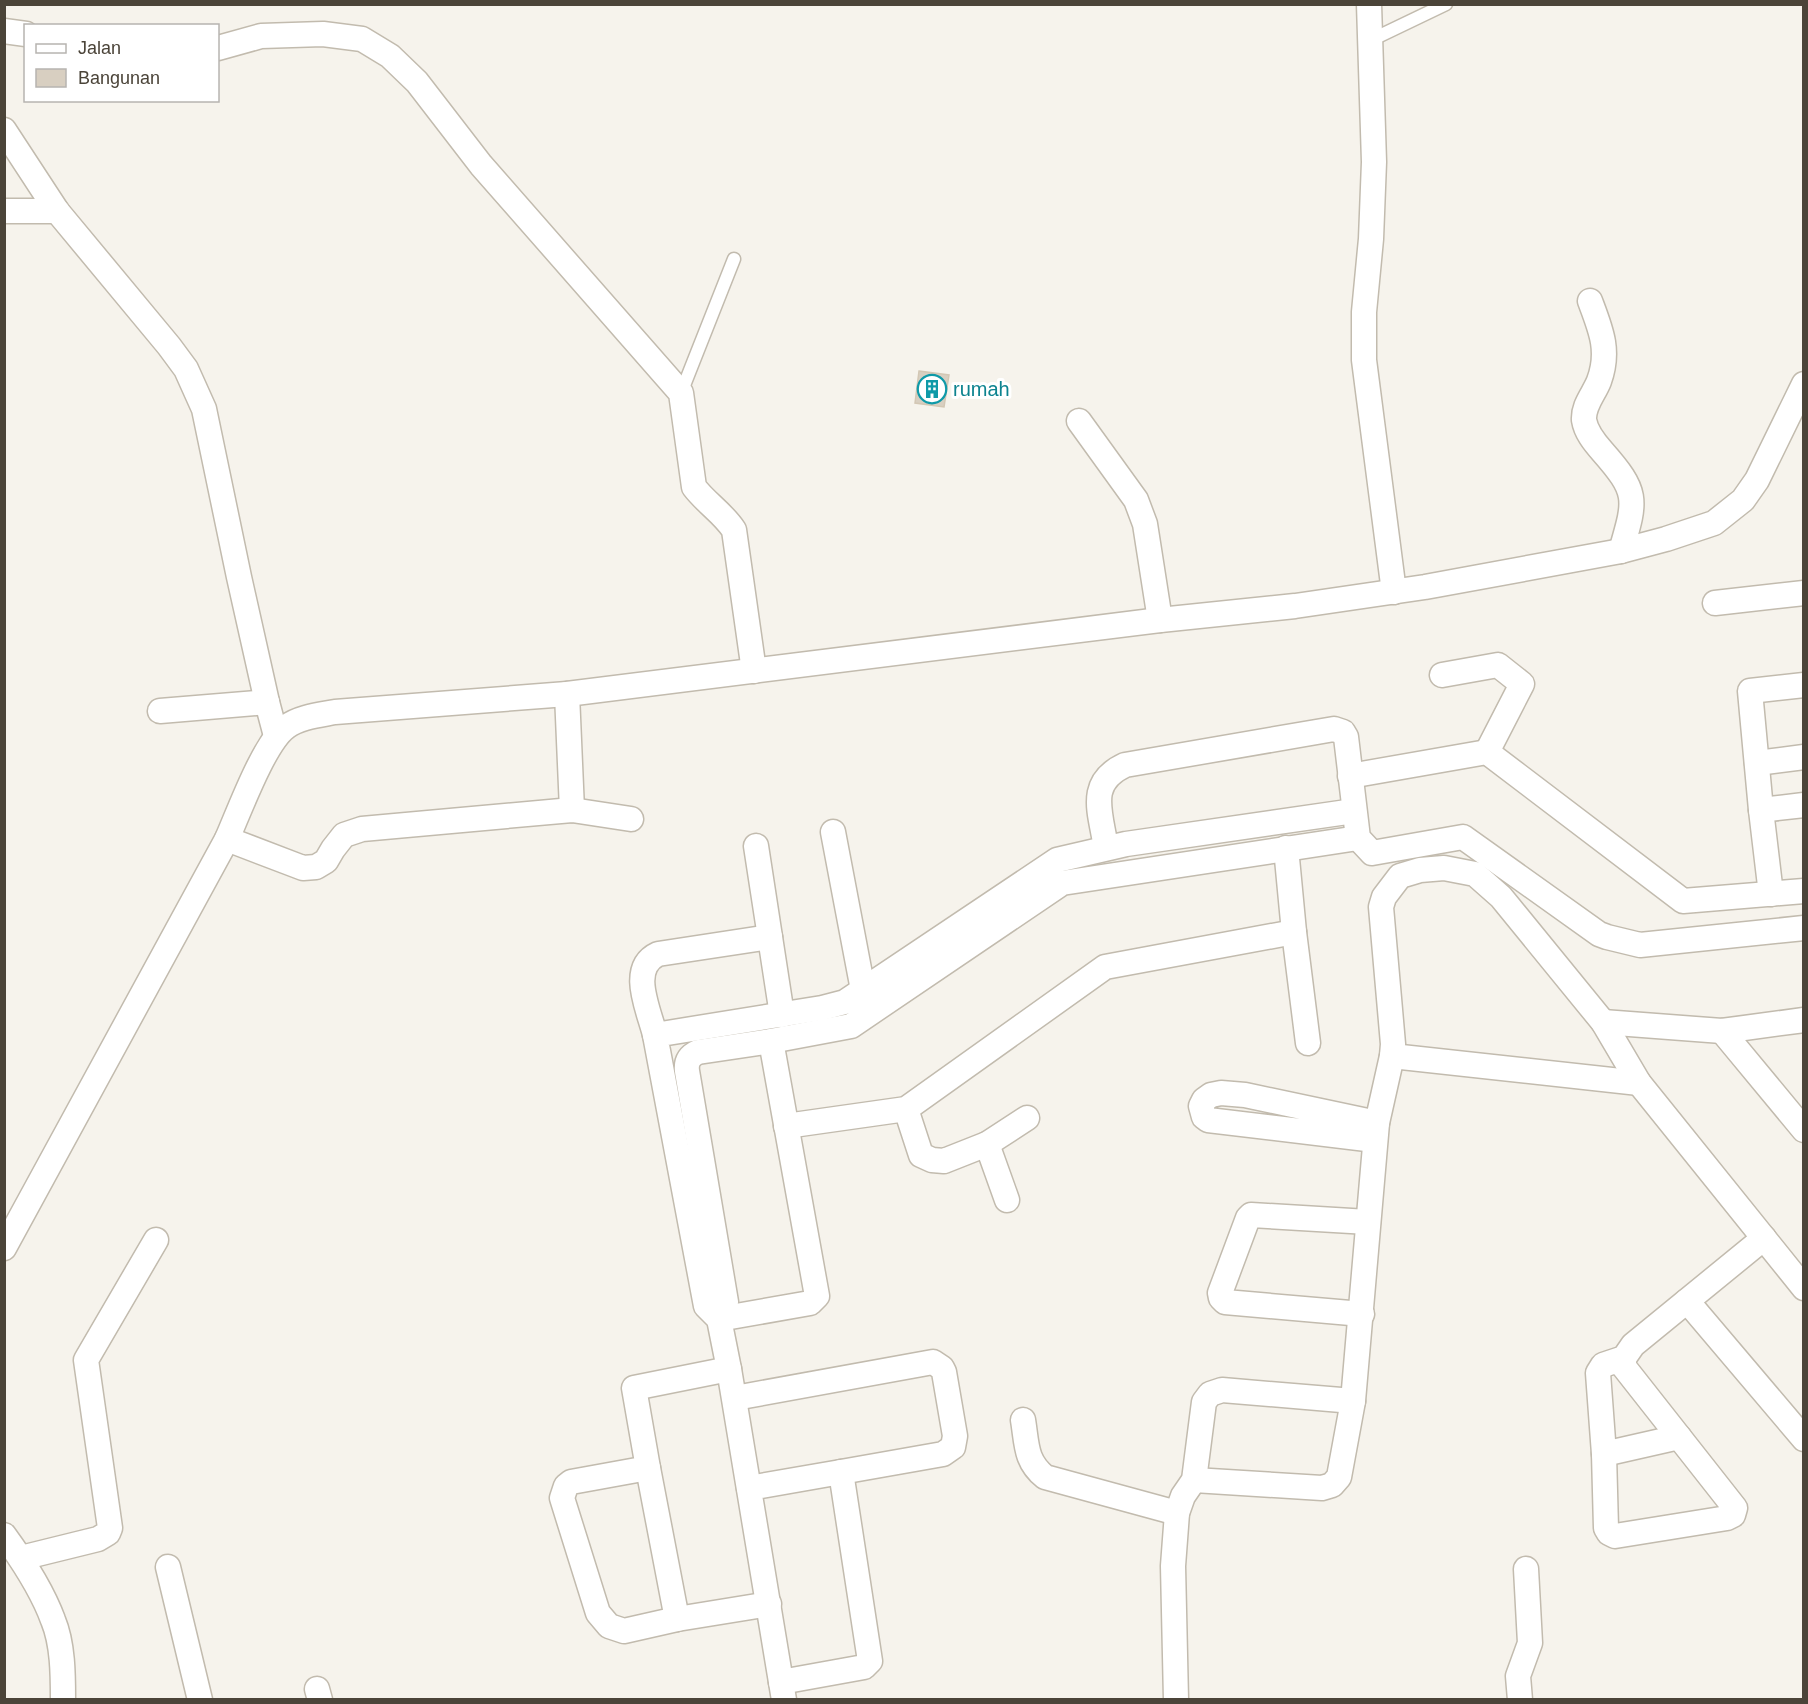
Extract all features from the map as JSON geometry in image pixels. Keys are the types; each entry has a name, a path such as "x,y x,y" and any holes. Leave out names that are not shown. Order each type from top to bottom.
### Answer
{"street":[{"path":"1369,4 1374,162 1371,239 1364,312 1364,360 1394,592"},
{"path":"4,31 24,34"},
{"path":"219,48 261,36 323,34 362,39 390,57 417,82 482,165 681,393 694,487 702,498 727,519 734,530 754,672"},
{"path":"4,130 57,211 186,369 204,409 276,736"},
{"path":"4,211 57,211"},
{"path":"1590,302 1604,339 1604,364 1599,382 1585,408 1584,420 1588,433 1627,482 1632,498 1631,514 1621,551"},
{"path":"4,1248 227,838 256,773 276,736 287,726 308,717 335,712 567,694 1160,620 1295,606 1394,592 1621,551 1713,523 1743,500 1757,480 1803,384"},
{"path":"1079,421 1136,500 1145,524 1160,620"},
{"path":"1715,603 1803,593"},
{"path":"1442,675 1498,665 1522,684 1487,752"},
{"path":"1771,894 1750,691 1803,685"},
{"path":"567,694 572,810"},
{"path":"160,711 267,702"},
{"path":"1130,872 1116,846 1099,792 1109,774 1125,765 1334,729 1346,736 1358,838 1372,853 1463,837 1599,934 1640,945 1803,928"},
{"path":"1350,776 1487,752 1683,902 1803,891"},
{"path":"1756,763 1803,757"},
{"path":"1761,810 1803,805"},
{"path":"227,838 303,868 316,867 326,861 344,836 362,829 572,810 631,819"},
{"path":"841,1472 870,1661 864,1667 783,1691 735,1398 719,1319 726,1302 686,1065 693,1055 698,1052 771,1041 824,1020 844,1002 1057,860 1116,846 1354,812"},
{"path":"833,832 863,990"},
{"path":"655,1035 782,1015 851,1026 1062,883 1358,838"},
{"path":"756,846 782,1015"},
{"path":"1286,848 1308,1043"},
{"path":"1194,1480 1322,1488 1332,1485 1339,1477 1353,1401 1376,1132 1393,1044 1381,907 1384,897 1400,876 1420,870 1443,868 1475,874 1501,897 1604,1022 1640,1083 1803,1288"},
{"path":"1683,902 1686,940"},
{"path":"786,1126 906,1110 1105,967 1294,932"},
{"path":"719,1319 706,1306 655,1035 641,981 643,968 651,957 658,954 770,937"},
{"path":"1604,1022 1722,1031 1803,1020"},
{"path":"1722,1031 1803,1130"},
{"path":"719,1319 810,1304 816,1296 771,1041"},
{"path":"1392,1056 1640,1083"},
{"path":"1221,1093 1245,1095 1281,1102 1376,1132 1277,1128 1208,1120 1204,1117 1201,1106 1204,1100 1211,1095 1221,1093"},
{"path":"1277,1128 1281,1102"},
{"path":"906,1110 921,1155 932,1160 944,1161 987,1144 1027,1118"},
{"path":"987,1144 1007,1200"},
{"path":"1362,1314 1225,1302 1220,1293 1251,1215 1368,1222"},
{"path":"1623,1358 1624,1367 1735,1508 1733,1515 1727,1518 1615,1536 1609,1533 1605,1528 1604,1454 1598,1373 1603,1365 1623,1358 1633,1345 1764,1238"},
{"path":"21,1558 98,1539 108,1533 111,1521 86,1360 156,1240"},
{"path":"1687,1301 1803,1439"},
{"path":"735,1398 928,1362 938,1364 942,1368 955,1436 953,1447 949,1452 749,1488"},
{"path":"677,1619 634,1388 729,1369"},
{"path":"1176,1700 1173,1566 1177,1513 1183,1496 1194,1480 1204,1402 1210,1394 1222,1390 1353,1401"},
{"path":"1023,1420 1029,1459 1035,1468 1046,1477 1177,1513"},
{"path":"1604,1454 1679,1437"},
{"path":"648,1468 577,1480 566,1486 562,1498 598,1613 603,1620 616,1630 624,1631 677,1619 769,1604"},
{"path":"4,1535 21,1558 54,1621 59,1647 63,1700"},
{"path":"168,1567 200,1700"},
{"path":"1520,1700 1518,1676 1530,1643 1526,1569"}],"lane":[{"path":"1371,40 1446,4"},
{"path":"681,393 734,259"}],"building":[{"name":"rumah","path":"919,371 949,375 944,407 915,403"}],"place":[{"name":"rumah","path":"932,389"}]}
